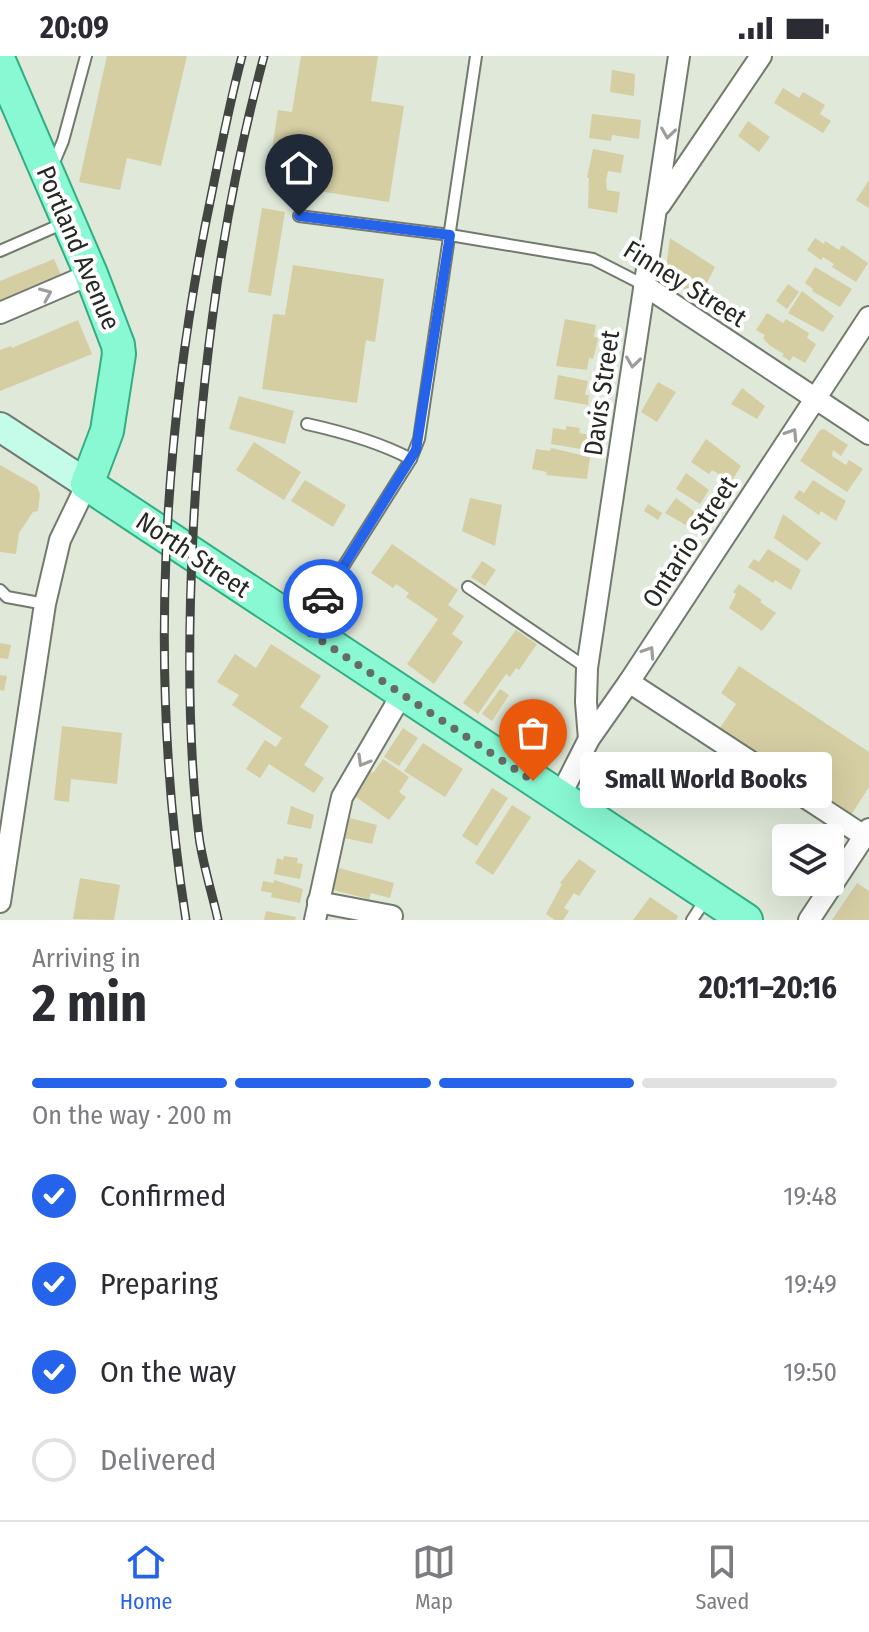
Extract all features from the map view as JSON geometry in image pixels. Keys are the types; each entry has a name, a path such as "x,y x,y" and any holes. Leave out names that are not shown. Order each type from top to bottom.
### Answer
{"main road":[{"name":"Portland Avenue","path":"0,63 91,274 114,331 119,354 110,421 87,484"},
{"name":"North Street","path":"87,484 559,798 700,908 746,920"}],"street":[{"name":"Davis Street","path":"589,739 587,668 679,56"},
{"path":"656,210 761,56"},
{"path":"0,313 91,274"},
{"name":"Finney Street","path":"644,285 869,434"},
{"name":"Ontario Street","path":"559,798 589,739 869,317"},
{"name":"North Street","path":"1,430 87,484"},
{"path":"0,902 45,604 60,540 87,484"},
{"path":"629,682 867,833 809,920"},
{"path":"392,916 316,911 342,797 402,694"}],"lane":[{"path":"49,176 63,141 86,56"},
{"path":"304,629 411,459 419,439 476,56"},
{"name":"Finney Street","path":"299,216 450,235 593,259 644,285"},
{"path":"0,251 68,221"},
{"path":"307,424 345,433 411,459"},
{"path":"468,587 587,668"},
{"path":"0,590 7,597 45,604"}],"building":[{"path":"107,56 187,56 161,166 127,158 120,190 79,182"},
{"path":"301,56 378,56 371,101 404,106 389,202 267,183 278,110 292,112"},
{"path":"612,70 635,74 634,96 610,92"},
{"path":"783,88 799,98 803,92 825,105 820,114 831,121 823,133 774,103"},
{"path":"592,114 641,120 639,139 612,135 611,141 589,138"},
{"path":"748,121 770,137 759,152 738,136"},
{"path":"593,149 624,155 621,173 608,171 606,181 607,190 620,192 617,213 588,208 587,178"},
{"path":"869,180 869,208 856,200"},
{"path":"262,208 285,212 271,296 248,292"},
{"path":"670,238 715,267 699,299 665,276"},
{"path":"815,238 839,250 842,245 868,263 856,282 832,267 834,264 823,257 821,260 807,250"},
{"path":"54,259 63,280 0,306 0,281"},
{"path":"293,265 384,279 375,342 366,340 357,403 262,389 273,314 285,315"},
{"path":"815,267 852,289 840,307 812,291 805,283"},
{"path":"788,284 799,292 787,309 776,301"},
{"path":"802,291 834,316 823,332 788,313"},
{"path":"767,313 783,323 786,319 809,333 807,338 816,344 805,363 793,356 790,361 782,356 784,354 763,338 765,335 756,330"},
{"path":"565,319 596,325 596,348 593,359 589,358 587,370 556,366"},
{"path":"78,320 92,354 0,391 0,350 12,348"},
{"path":"558,375 588,381 585,395 589,395 588,405 554,399"},
{"path":"658,382 676,392 657,422 641,412"},
{"path":"742,388 765,406 757,419 731,404"},
{"path":"239,396 294,411 285,444 229,429"},
{"path":"566,426 580,428 579,433 590,435 587,450 551,444 553,428 566,430"},
{"path":"824,429 848,445 841,456 833,450 832,456 846,465 849,460 863,469 847,492 800,461 820,430"},
{"path":"706,439 741,466 731,482 712,470 709,474 691,462"},
{"path":"254,442 301,472 284,500 236,470"},
{"path":"551,448 590,457 587,479 546,475 547,472 532,469 536,449 550,451"},
{"path":"0,465 37,486 40,494 38,511 33,512 19,533 16,554 0,552"},
{"path":"686,473 709,490 700,504 676,489"},
{"path":"305,480 346,505 333,527 291,501"},
{"path":"813,480 846,501 836,521 821,511 819,515 794,498 799,490 804,493"},
{"path":"470,498 502,505 495,546 462,531"},
{"path":"676,498 700,516 691,528 665,513"},
{"path":"648,504 662,513 658,520 644,511"},
{"path":"783,514 821,543 807,561 774,538"},
{"path":"392,544 458,590 448,605 464,616 452,634 463,642 434,684 407,664 438,619 406,597 409,593 396,584 393,588 371,573"},
{"path":"768,549 801,570 791,590 748,567 754,559 759,562"},
{"path":"482,561 496,570 485,586 471,577"},
{"path":"739,584 776,613 762,631 729,608 736,594 733,592"},
{"path":"516,630 537,644 519,670 516,668 510,677 506,674 478,714 463,703"},
{"path":"0,643 11,645 8,659 0,658"},
{"path":"271,644 321,676 300,707 329,726 304,765 324,778 314,793 269,764 260,778 246,769 265,740 276,747 282,738 232,705 239,695 217,682 235,654 256,668"},
{"path":"739,666 869,752 869,787 849,818 751,753 753,750 720,728 736,704 721,693"},
{"path":"0,675 7,676 4,691 0,690"},
{"path":"500,689 509,695 492,721 482,714"},
{"path":"62,726 122,733 117,784 71,779 69,802 54,800"},
{"path":"403,728 418,738 399,766 384,757"},
{"path":"423,743 463,769 445,797 404,771"},
{"path":"383,759 409,777 399,792 406,797 389,820 353,795 369,771 373,773"},
{"path":"492,788 508,798 477,846 462,836"},
{"path":"512,805 531,817 493,875 475,863"},
{"path":"291,806 314,815 311,829 287,824"},
{"path":"350,818 377,825 372,844 345,838"},
{"path":"284,856 298,858 297,863 303,864 300,879 274,874 277,858 283,860"},
{"path":"579,859 596,871 579,896 574,893 564,908 569,911 563,920 555,920 546,914 560,883"},
{"path":"339,868 394,883 390,898 371,893 369,899 333,890"},
{"path":"80,878 120,885 114,920 73,919"},
{"path":"274,880 303,889 300,903 271,897 272,893 261,891 263,881 274,883"},
{"path":"857,883 869,891 869,920 832,920"},
{"path":"650,897 678,916 676,920 633,920"},
{"path":"266,911 296,917 295,920 264,920"}],"railway":[{"path":"186,920 174,829 167,738 164,647 166,555 172,463 195,282 242,56"},
{"path":"218,920 199,837 192,762 190,648 193,535 202,414 216,293 236,174 264,56"}],"way so far":[{"path":"323,599 304,629 533,781"}],"place":[{"name":"Small World Books","path":"533,781"}],"route":[{"path":"299,216 450,235 416,450 323,599"}]}
